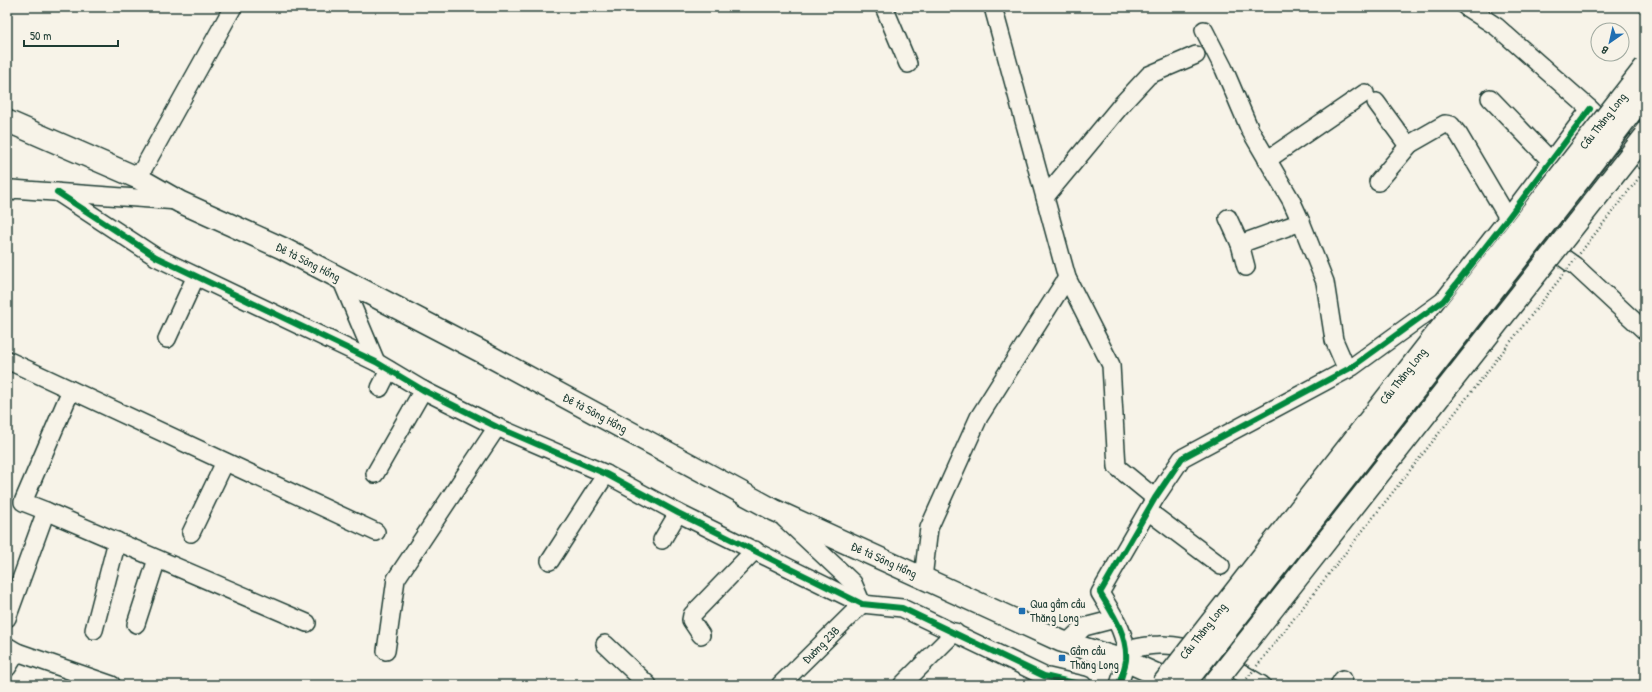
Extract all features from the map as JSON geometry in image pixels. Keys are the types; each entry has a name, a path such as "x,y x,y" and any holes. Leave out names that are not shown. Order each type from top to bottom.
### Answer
{"highway":[{"name":"Cầu Thăng Long","path":"1183,685 1645,93"}],"main road":[{"name":"Cầu Thăng Long","path":"1162,685 1645,67"},
{"name":"Đê tả Sông Hồng","path":"7,121 138,178 180,202 282,248 487,355 774,510 1066,643 1126,655 1169,680 1191,685"},
{"path":"1213,685 1645,136"}],"street":[{"path":"138,178 233,7"},
{"path":"884,7 908,64"},
{"path":"993,7 1067,278 1111,365 1117,467 1151,504 1221,566"},
{"path":"1473,9 1498,27 1590,109 1645,161"},
{"path":"1204,30 1224,69 1250,130 1301,222 1325,282 1334,340 1346,370"},
{"path":"1045,197 1123,103 1149,75 1196,55"},
{"path":"1266,160 1370,98 1406,143 1410,144"},
{"path":"1490,98 1551,161"},
{"path":"1119,685 1126,655 1120,628 1100,593 1151,504 1182,458 1346,370 1443,301 1590,109"},
{"path":"1378,182 1410,144 1445,124 1451,126 1459,135 1508,218 1575,266 1645,331"},
{"path":"9,189 180,202"},
{"path":"57,192 156,257 382,366 423,390 497,427 606,474 678,513 862,604 902,608 955,632 1044,676 1083,685"},
{"path":"1228,218 1240,244 1246,267"},
{"path":"1240,244 1301,222"},
{"path":"167,339 196,276"},
{"path":"923,578 930,528 979,417 1067,278"},
{"path":"341,279 382,366 380,388"},
{"path":"7,360 376,532"},
{"path":"71,390 23,502 307,623"},
{"path":"376,474 423,390"},
{"path":"386,651 396,579 497,427"},
{"path":"191,533 225,462"},
{"path":"550,561 606,474"},
{"path":"774,510 853,583 862,604"},
{"path":"7,618 46,511"},
{"path":"662,540 678,513"},
{"path":"94,630 117,541"},
{"path":"701,635 691,620 692,615 755,550"},
{"path":"136,624 157,559"},
{"name":"Đường 23B","path":"780,685 862,604"},
{"path":"1066,643 1084,627 1115,619"},
{"path":"902,685 955,632"},
{"path":"604,644 648,685"},
{"path":"1126,655 1160,645 1192,649 1207,654 1262,685"},
{"path":"7,668 12,649 73,679 112,685"}],"path":[{"path":"1242,685 1645,170"}],"railway":[{"path":"1198,685 1645,112"}],"cycle path":[{"path":"1119,685 1125,666 1126,651 1122,633 1100,593 1155,498 1182,458 1352,367 1443,301 1590,109"},
{"path":"57,192 156,257 376,362 423,390 497,427 606,474 678,513 862,604 902,608 1044,676 1083,685"}],"place":[{"name":"Qua gầm cầu Thăng Long","path":"1022,611"},
{"name":"Gầm cầu Thăng Long","path":"1062,658"}]}
